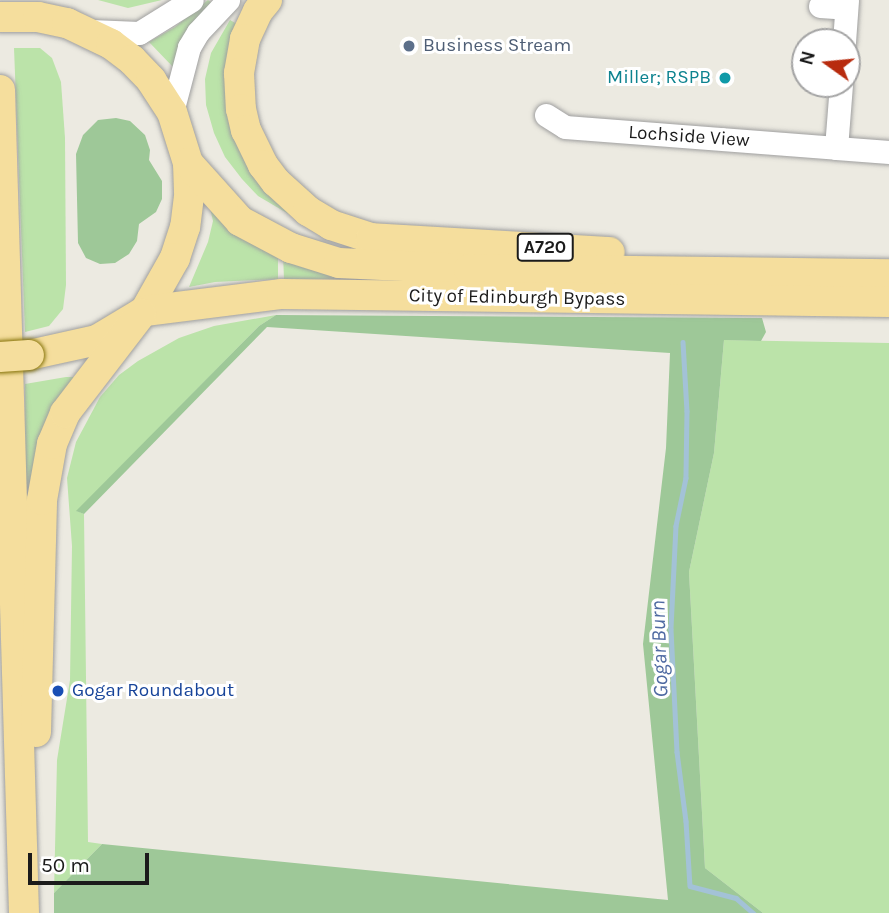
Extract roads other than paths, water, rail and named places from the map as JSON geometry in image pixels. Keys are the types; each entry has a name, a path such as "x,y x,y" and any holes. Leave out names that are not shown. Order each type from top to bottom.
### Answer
{"main road":[{"name":"A720","path":"267,0 258,11 245,39 239,73 241,109 246,130 276,182 308,211 331,225 371,238 581,249 760,270"},
{"path":"8,17 70,18 132,60 151,80 172,112 188,163 189,196 185,227 175,258 143,312 65,413 52,443 44,473 38,597 35,913"},
{"path":"0,90 23,913"},
{"name":"City of Edinburgh Bypass","path":"188,163 240,221 291,248 339,263 469,269 760,270 889,274"},
{"name":"City of Edinburgh Bypass","path":"143,312 282,294 889,302"},
{"path":"15,356 97,340 143,312"}],"street":[{"path":"70,18 139,33 192,0"},
{"path":"172,112 189,47 198,32 228,0"},
{"path":"820,6 846,4 845,28"},
{"path":"836,148 840,98"},
{"name":"Lochside View","path":"547,115 565,127 889,152"}],"waterway":[{"name":"Gogar Burn","path":"683,342 687,411 686,478 676,526 671,629 677,752 686,821 690,886 736,898 753,913"}],"place":[{"name":"Business Stream","path":"409,46"},
{"name":"Miller; RSPB","path":"725,78"},
{"name":"Gogar Roundabout","path":"58,691"}]}
